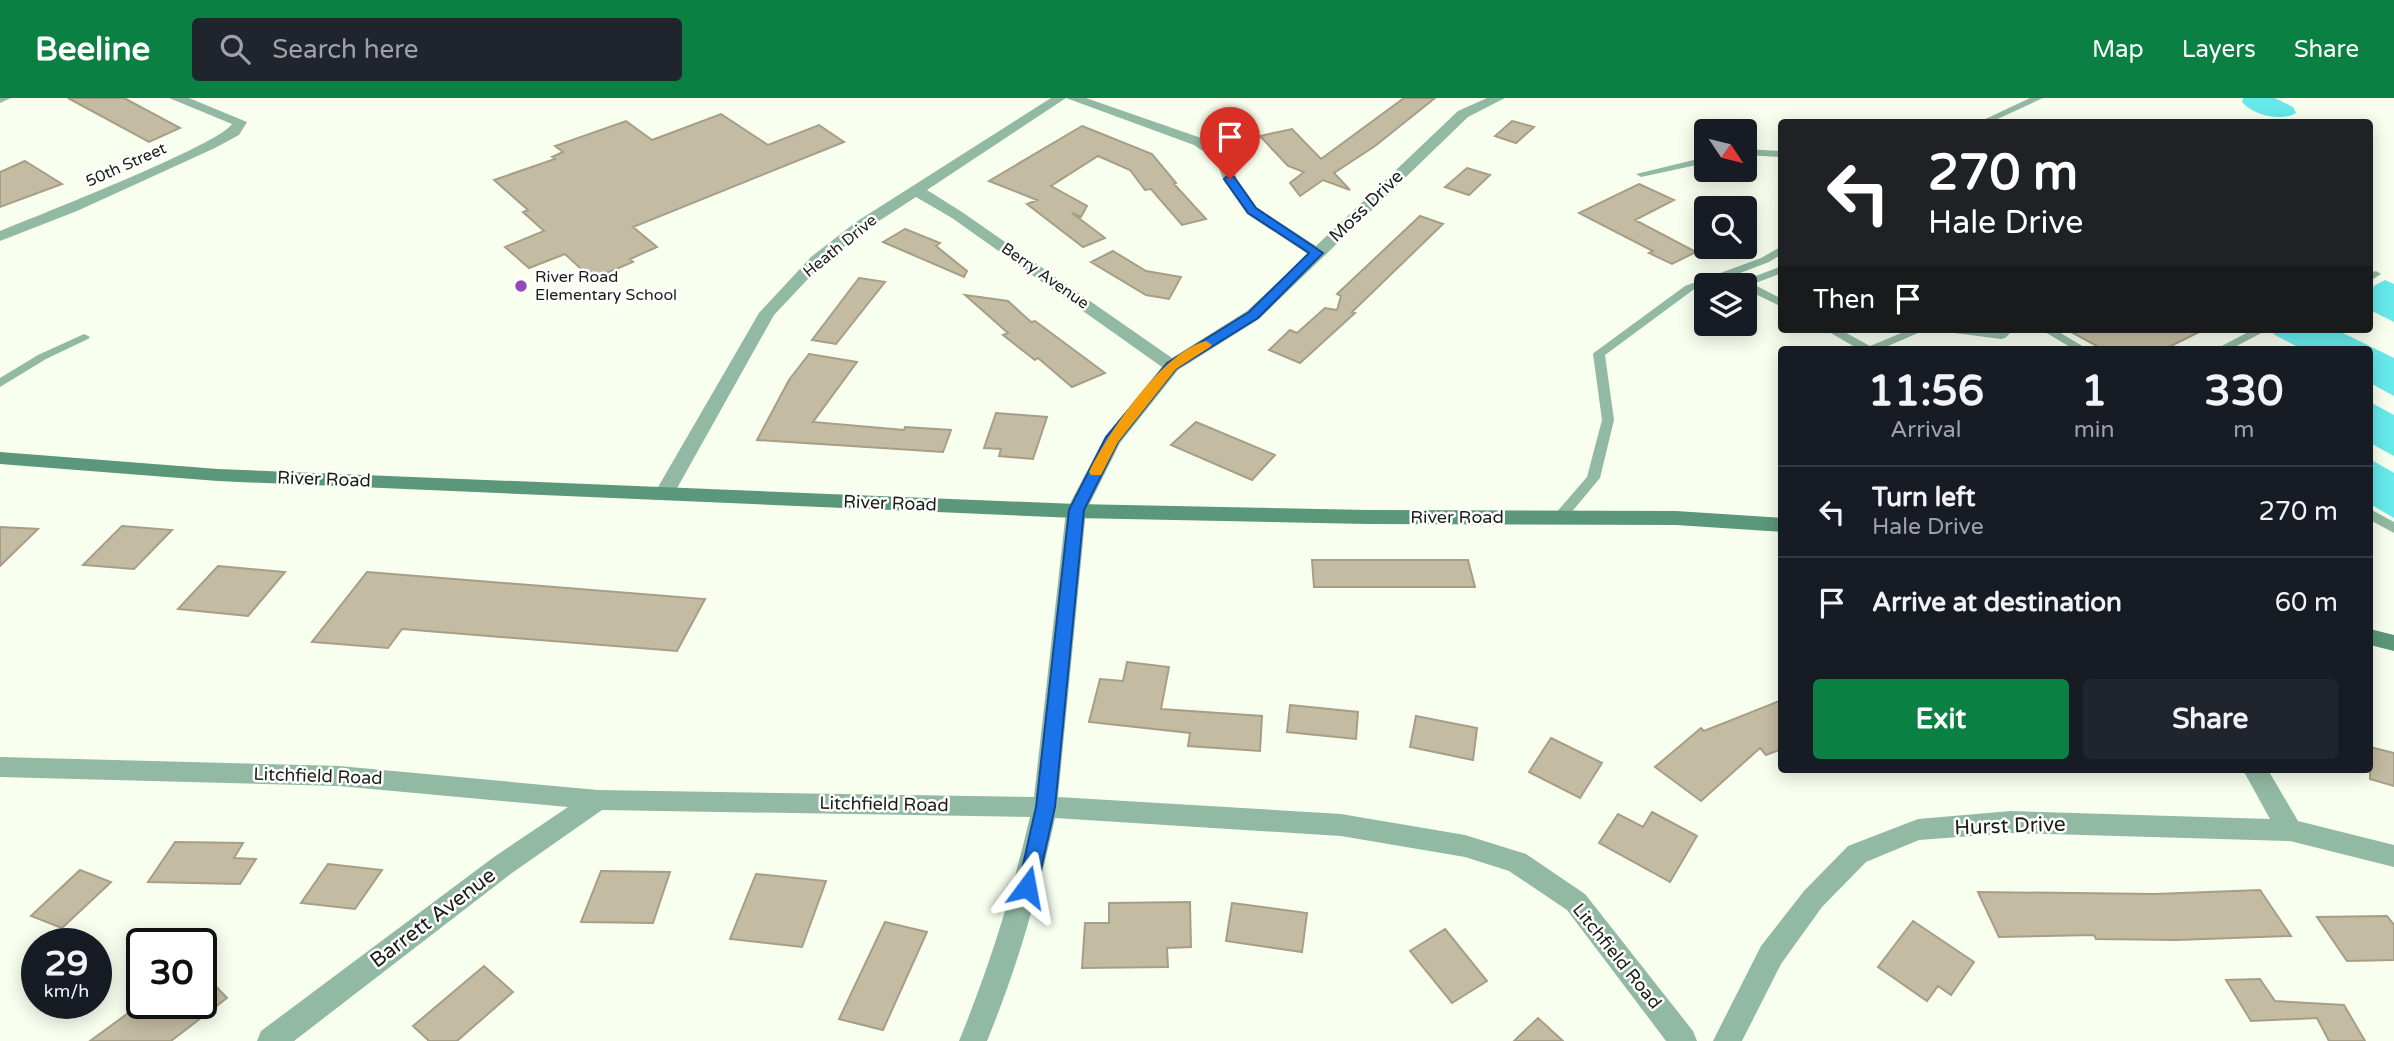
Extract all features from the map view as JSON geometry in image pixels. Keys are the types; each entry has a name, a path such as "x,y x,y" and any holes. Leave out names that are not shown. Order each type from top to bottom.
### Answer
{"main road":[{"name":"River Road","path":"0,458 218,475 1076,510 1368,517 1676,518 1778,525"},
{"path":"2373,638 2394,643"}],"street":[{"name":"50th Street","path":"0,236 72,208 210,145 234,132 240,122 176,98"},
{"name":"Heath Drive","path":"664,494 767,313 817,260 862,225 1060,98"},
{"path":"1073,98 1199,142 1223,158 1230,179 1252,211 1317,253"},
{"name":"Moss Drive","path":"973,1041 996,985 1027,887 1045,807 1076,510 1111,441 1172,366 1254,315 1463,114 1498,98"},
{"name":"Berry Avenue","path":"916,190 957,215 1172,366"},
{"name":"Litchfield Road","path":"0,767 339,776 598,800 1045,807 1341,825 1465,846 1517,862 1576,902 1684,1041"},
{"path":"2257,773 2290,830"},
{"name":"Barrett Avenue","path":"271,1041 503,865 598,800"},
{"name":"Hurst Drive","path":"1727,1041 1771,955 1813,899 1857,854 1918,830 2011,822 2290,830 2394,856"}],"lane":[{"path":"1991,119 2038,98"},
{"path":"1757,153 1778,154"},
{"path":"1641,174 1694,163"},
{"path":"1732,273 1765,260 1778,252"},
{"path":"1757,279 1778,271"},
{"path":"1560,517 1593,478 1608,420 1599,354 1694,286"},
{"path":"1757,291 1778,302"},
{"path":"1837,333 1861,346"},
{"path":"1879,346 1911,333"},
{"path":"1978,333 2001,336 2004,333"},
{"path":"2053,333 2076,346"},
{"path":"2228,346 2255,333"},
{"path":"0,383 42,357 84,337"},
{"path":"2373,515 2394,527"}],"water":[{"path":"2243,98 2275,98 2293,107 2296,113 2283,117 2267,116 2242,102"},
{"path":"2385,280 2394,284 2394,322 2373,312 2373,286"},
{"path":"2343,333 2370,346 2296,346 2273,334"},
{"path":"2373,348 2394,358 2394,396 2373,385"},
{"path":"2373,404 2394,415 2394,456 2373,445"},
{"path":"2373,461 2394,473 2394,518 2373,506"}],"building":[{"path":"68,98 124,98 180,128 149,142"},
{"path":"1404,98 1435,98 1375,146 1334,173 1350,190 1323,180 1300,196 1290,183 1304,172 1288,166 1260,136 1292,129 1321,159"},
{"path":"721,114 768,145 819,125 844,142 633,227 657,247 630,259 633,262 592,279 565,254 529,268 505,247 544,231 523,212 528,210 494,180 555,159 552,157 563,152 555,146 626,121 652,140"},
{"path":"1512,121 1534,127 1516,143 1495,136"},
{"path":"1082,126 1152,154 1176,183 1174,184 1206,219 1182,225 1151,189 1145,190 1130,170 1098,156 1051,186 1087,206 1081,217 1072,213 1105,238 1083,247 1027,204 1037,200 989,181"},
{"path":"25,161 62,184 0,207 0,172"},
{"path":"1467,168 1490,175 1469,195 1445,187"},
{"path":"1639,184 1674,200 1635,220 1694,253 1672,264 1649,253 1653,251 1579,213"},
{"path":"1420,216 1443,224 1352,312 1355,313 1300,363 1269,350 1290,330 1297,333 1325,308 1337,310 1341,296 1337,294"},
{"path":"905,229 940,243 936,246 967,271 964,277 883,242"},
{"path":"1113,251 1146,271 1181,277 1169,299 1146,295 1091,262"},
{"path":"859,278 885,282 836,344 812,340"},
{"path":"965,295 1008,301 1031,322 1035,321 1105,373 1072,387 1038,358 1035,360 1003,335 1008,333"},
{"path":"2073,333 2197,333 2171,346 2097,346"},
{"path":"809,354 857,362 813,422 904,430 905,427 951,430 943,452 757,440 789,380"},
{"path":"996,413 1047,417 1033,459 999,456 1001,449 984,448"},
{"path":"1196,422 1275,455 1252,480 1171,445"},
{"path":"122,526 172,530 134,569 83,565"},
{"path":"0,527 38,529 0,566"},
{"path":"1312,560 1468,560 1475,587 1314,587"},
{"path":"218,566 285,572 248,616 178,609"},
{"path":"367,572 705,599 677,651 402,629 388,648 312,642"},
{"path":"1127,662 1169,667 1161,709 1262,716 1260,751 1188,746 1190,733 1089,722 1100,679 1123,681"},
{"path":"1778,702 1778,750 1766,755 1760,748 1701,801 1655,767 1701,728 1704,731"},
{"path":"1290,705 1358,712 1356,739 1287,732"},
{"path":"1416,716 1477,728 1473,760 1410,747"},
{"path":"1551,738 1602,763 1580,798 1529,772"},
{"path":"2373,748 2394,753 2394,786 2370,779 2370,773 2373,773"},
{"path":"1652,812 1697,836 1670,882 1599,843 1618,814 1643,827"},
{"path":"175,842 243,843 234,858 256,859 240,884 148,882"},
{"path":"328,864 382,870 355,909 301,903"},
{"path":"80,870 111,882 62,928 31,916"},
{"path":"601,871 670,872 653,923 581,922"},
{"path":"756,874 826,881 802,947 730,939"},
{"path":"2260,890 2291,936 2177,940 2096,939 2094,935 1999,937 1978,892 2155,894"},
{"path":"1190,902 1191,947 1167,948 1168,967 1082,968 1085,923 1109,923 1109,903"},
{"path":"1232,903 1307,913 1302,952 1226,941"},
{"path":"2387,916 2394,925 2394,960 2347,961 2317,917"},
{"path":"1913,921 1974,962 1951,995 1938,986 1927,1001 1878,967"},
{"path":"885,922 927,932 883,1030 839,1019"},
{"path":"1445,929 1487,981 1452,1003 1410,951"},
{"path":"484,966 513,992 457,1041 429,1041 413,1026"},
{"path":"2260,979 2275,1001 2344,1005 2365,1041 2329,1041 2317,1018 2251,1021 2226,980"},
{"path":"217,988 227,998 217,1006"},
{"path":"126,1015 126,1019 200,1019 171,1041 90,1041"},
{"path":"1538,1018 1563,1041 1514,1041"}],"slow traffic":[{"path":"1096,472 1111,441 1172,366 1206,345"}],"place":[{"name":"River Road Elementary School","path":"521,286"}],"route":[{"path":"1027,887 1045,807 1076,510 1111,441 1172,366 1254,315 1317,253 1252,211 1230,179"}]}
